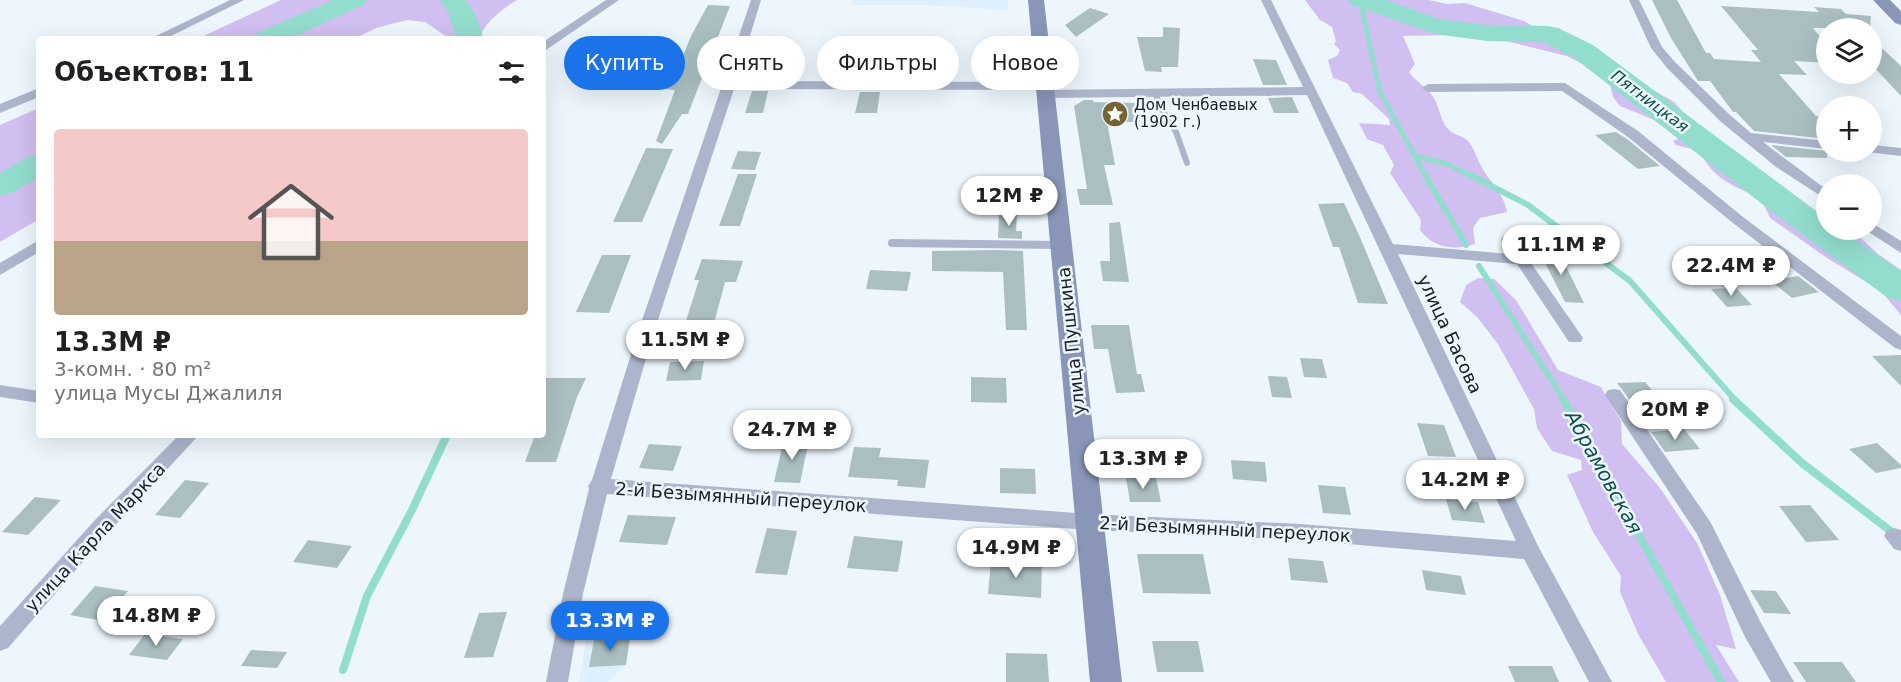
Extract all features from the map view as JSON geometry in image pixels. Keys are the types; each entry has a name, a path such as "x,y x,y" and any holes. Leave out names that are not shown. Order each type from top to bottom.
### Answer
{"street":[{"path":"162,36 239,0"},
{"path":"546,46 574,24 614,0"},
{"path":"745,36 756,0"},
{"name":"улица Пушкина","path":"1036,0 1040,36"},
{"name":"улица Басова","path":"1266,0 1388,248 1530,551 1601,682"},
{"path":"1634,0 1665,59 1677,72 1725,118 1751,137 1781,164 1816,188"},
{"path":"1881,0 1901,20"},
{"path":"805,86 971,89"},
{"path":"1428,88 1564,87 1633,134 1738,220 1901,344"},
{"path":"556,682 567,614 597,486 728,90"},
{"path":"1045,90 1155,93 1311,91"},
{"name":"улица Пушкина","path":"1045,90 1106,682"},
{"path":"0,109 36,93"},
{"path":"1751,137 1816,144"},
{"path":"1882,150 1901,152"},
{"path":"1882,235 1901,248"},
{"path":"1508,240 1575,338"},
{"path":"0,270 36,247"},
{"path":"1388,248 1521,260"},
{"path":"0,390 36,396"},
{"path":"1614,395 1704,529 1753,630 1784,682"},
{"name":"улица Карла Маркса","path":"0,641 101,527 187,438"},
{"name":"2-й Безымянный переулок","path":"597,486 1090,522 1300,532 1530,551"}],"lane":[{"path":"1155,93 1161,108 1176,132 1187,163"},
{"path":"892,243 1061,244"}],"shaded area":[{"path":"281,0 517,0 500,12 485,27 480,36 446,36 425,22 407,20 376,28 360,36 203,36"},
{"path":"853,0 1008,0 1008,10 925,5 851,5"},
{"path":"1305,0 1429,0 1447,4 1465,3 1524,21 1531,25 1531,28 1555,42 1562,39 1569,41 1674,102 1689,118 1713,135 1693,137 1689,142 1718,145 1724,149 1725,154 1738,163 1753,169 1756,176 1816,219 1816,240 1863,240 1901,270 1901,315 1881,291 1827,258 1770,218 1761,198 1725,181 1711,169 1700,151 1676,145 1673,141 1683,137 1681,131 1620,106 1613,97 1610,84 1592,69 1567,56 1498,39 1451,35 1403,36 1415,64 1409,72 1432,95 1447,128 1465,138 1471,145 1481,167 1502,198 1507,212 1480,218 1473,228 1475,244 1452,247 1431,241 1420,230 1421,220 1390,173 1394,165 1383,145 1367,139 1359,123 1390,125 1389,119 1362,94 1353,92 1347,83 1333,78 1328,60 1337,56 1340,50 1334,44 1336,41 1332,27 1320,20"},
{"path":"36,109 36,221 0,242 0,125"},
{"path":"1478,278 1494,279 1516,300 1558,370 1601,387 1621,421 1622,444 1660,488 1697,543 1720,595 1736,649 1716,645 1739,682 1666,682 1638,634 1620,592 1621,576 1593,532 1567,475 1582,470 1581,460 1552,451 1537,428 1534,409 1498,344 1477,317 1460,302 1466,285"},
{"path":"589,624 630,637 626,665 608,682 579,682"}],"building":[{"path":"1652,0 1677,0 1706,53 1710,53 1714,59 1761,62 1751,50 1758,50 1721,6 1819,12 1814,7 1841,9 1846,14 1871,16 1871,18 1816,18 1816,28 1813,28 1816,32 1816,62 1794,61 1807,75 1779,74 1816,116 1816,138 1754,131 1736,112 1733,112 1710,81 1698,81 1671,38"},
{"path":"708,5 730,6 718,36 697,36 697,90 688,114 682,114 662,144 656,141 675,90 685,90 685,51"},
{"path":"1090,8 1109,14 1077,36 1065,25"},
{"path":"1163,27 1180,28 1178,67 1161,67 1162,72 1145,71 1137,37 1163,37"},
{"path":"1882,48 1901,66 1901,96 1882,76"},
{"path":"1253,59 1276,60 1287,85 1263,85"},
{"path":"752,91 768,91 763,113 745,113"},
{"path":"860,92 880,92 877,113 855,113"},
{"path":"1292,97 1299,113 1274,113 1268,98"},
{"path":"1084,100 1137,103 1140,122 1107,122 1115,165 1104,165 1113,205 1080,205 1077,189 1087,189 1074,106"},
{"path":"1616,132 1660,166 1638,169 1595,135"},
{"path":"1771,145 1816,150 1816,158 1786,157"},
{"path":"646,148 673,149 642,222 613,222"},
{"path":"738,151 761,152 755,170 731,169"},
{"path":"738,174 757,174 740,226 719,226"},
{"path":"1344,203 1388,304 1358,303 1339,247 1333,247 1318,204"},
{"path":"999,213 1017,214 1016,231 1022,231 1022,239 998,238"},
{"path":"1120,222 1129,282 1103,281 1100,261 1110,261 1109,223"},
{"path":"1538,249 1558,250 1584,303 1565,302"},
{"path":"932,251 1023,251 1027,330 1006,330 1003,272 932,271"},
{"path":"602,255 631,255 609,313 576,312"},
{"path":"702,259 743,261 736,282 725,282 713,327 684,327 699,280 694,280"},
{"path":"870,270 911,272 907,291 866,289"},
{"path":"1798,276 1819,292 1792,298 1771,281"},
{"path":"1736,288 1752,305 1727,307 1711,289"},
{"path":"1091,325 1129,325 1137,374 1141,374 1145,392 1116,393 1108,349 1094,349"},
{"path":"1901,355 1901,386 1872,356"},
{"path":"1300,358 1322,359 1327,378 1304,377"},
{"path":"704,361 701,380 666,381 670,362"},
{"path":"1268,376 1287,377 1292,398 1272,397"},
{"path":"971,377 1006,378 1007,403 971,402"},
{"path":"546,378 586,378 577,397 556,462 525,462 534,438 546,438"},
{"path":"1645,382 1658,397 1629,399 1617,383"},
{"path":"1417,423 1444,425 1456,457 1428,456"},
{"path":"1684,429 1700,449 1665,452 1651,432"},
{"path":"784,439 809,440 800,483 774,482"},
{"path":"1877,443 1901,465 1901,468 1876,473 1849,449"},
{"path":"649,444 682,446 673,471 639,468"},
{"path":"854,447 881,448 879,457 929,460 925,488 897,486 898,480 848,477"},
{"path":"1231,460 1265,462 1267,482 1233,479"},
{"path":"1000,468 1035,469 1036,494 1000,493"},
{"path":"1126,478 1156,478 1161,502 1130,502"},
{"path":"185,480 209,483 180,518 155,515"},
{"path":"1318,485 1345,487 1351,515 1323,513"},
{"path":"35,497 61,500 28,535 2,532"},
{"path":"1446,499 1478,502 1485,523 1452,520"},
{"path":"1810,505 1839,540 1806,542 1779,506"},
{"path":"628,515 676,517 667,545 619,542"},
{"path":"767,528 797,531 787,575 755,573"},
{"path":"854,536 903,541 898,572 847,568"},
{"path":"308,540 352,546 337,568 293,562"},
{"path":"1137,554 1203,554 1211,594 1143,593"},
{"path":"1288,558 1323,561 1328,583 1291,580"},
{"path":"991,560 1042,563 1041,598 988,594"},
{"path":"1422,570 1461,576 1466,595 1426,590"},
{"path":"95,586 128,591 103,621 70,615"},
{"path":"1750,590 1776,591 1791,614 1764,613"},
{"path":"507,612 493,657 464,658 479,613"},
{"path":"145,634 183,639 167,660 129,655"},
{"path":"630,637 626,665 589,667 594,640"},
{"path":"1152,641 1198,641 1204,672 1157,672"},
{"path":"251,650 287,652 277,668 241,666"},
{"path":"1006,653 1047,654 1049,682 1006,682"},
{"path":"1793,662 1842,662 1856,682 1806,682"},
{"path":"1508,666 1552,666 1559,682 1515,682"}],"waterway":[{"path":"274,36 354,0"},
{"path":"453,0 462,14 469,36"},
{"name":"Абрамовская","path":"1360,0 1380,92 1426,177"},
{"name":"Пятницкая","path":"1361,0 1435,26 1487,33 1548,34 1583,51 1787,207 1901,289"},
{"path":"1415,156 1447,164 1473,177"},
{"path":"0,186 36,166"},
{"name":"Абрамовская","path":"1425,175 1466,245"},
{"path":"1470,175 1528,205 1630,281 1735,400"},
{"name":"Абрамовская","path":"1479,266 1564,400"},
{"name":"Абрамовская","path":"1563,399 1721,682"},
{"path":"1733,399 1802,463 1901,539"},
{"path":"343,670 367,596 412,510 446,438"}],"place":[{"name":"Дом Ченбаевых (1902 г.)","path":"1115,114"}]}
